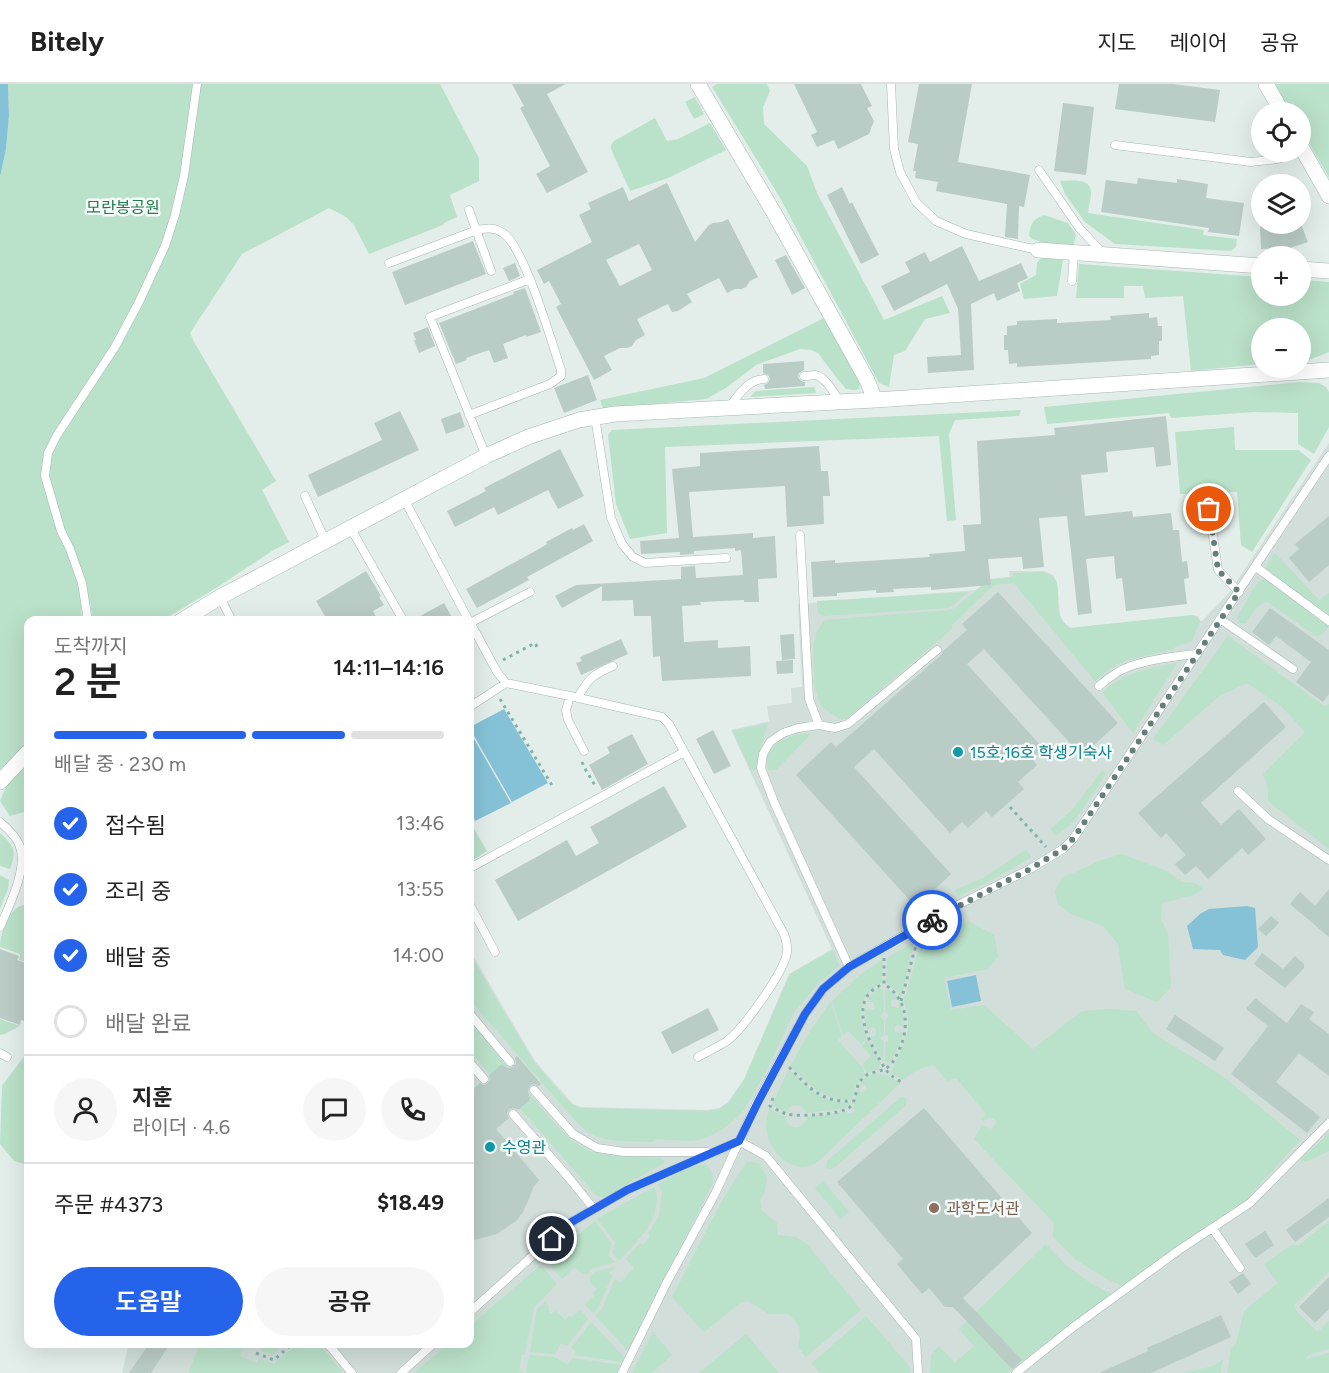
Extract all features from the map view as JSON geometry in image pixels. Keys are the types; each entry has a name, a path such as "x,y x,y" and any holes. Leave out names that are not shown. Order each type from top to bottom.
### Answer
{"street":[{"path":"698,84 780,224 867,380 875,400"},
{"path":"1266,84 1276,102"},
{"path":"1308,162 1329,196"},
{"path":"1038,250 1251,265"},
{"path":"1311,270 1329,271"},
{"path":"197,616 220,597 486,456 528,437 579,420 615,414 875,400 1329,370"},
{"path":"0,782 24,756"}],"lane":[{"path":"87,616 82,583 61,531 45,476 48,453 57,435 115,347 165,246 184,176 197,84"},
{"path":"891,84 894,149 900,172 916,202 936,222 966,234 1038,250"},
{"path":"1115,145 1251,162"},
{"path":"1039,170 1080,228 1105,255"},
{"path":"469,210 491,272"},
{"path":"389,263 477,230 492,228 506,234 521,257 561,370 561,376 549,384 469,415"},
{"path":"1072,280 1074,253"},
{"path":"486,456 430,317 530,279"},
{"path":"804,376 820,377 828,384 840,402"},
{"path":"729,407 743,389 753,381 764,378"},
{"path":"595,417 611,518 622,544 633,557 645,563 726,558"},
{"path":"622,1373 667,1282 715,1194 758,1102 805,1014 823,989 849,967 909,932 1030,869 1073,839 1328,458"},
{"path":"305,496 325,540"},
{"path":"404,499 467,616"},
{"path":"1209,509 1218,570 1239,592"},
{"path":"350,527 401,616"},
{"path":"800,535 809,699 819,725"},
{"path":"1256,567 1329,621"},
{"path":"474,620 530,592"},
{"path":"220,597 230,616"},
{"path":"1220,619 1293,669"},
{"path":"474,629 506,683"},
{"path":"849,967 761,768 763,754 770,742 783,733 819,725 835,728 848,724 937,650"},
{"path":"1099,686 1130,666 1197,654"},
{"path":"584,751 568,720 566,710 587,681 595,674 613,666"},
{"path":"474,704 506,683 662,717 669,724 787,943 787,954 776,978 753,1013 728,1041 698,1057"},
{"path":"474,866 684,752"},
{"path":"1238,791 1268,819 1329,860"},
{"path":"0,822 18,843 22,855 22,866 14,893 0,927"},
{"path":"474,912 495,952"},
{"path":"474,1019 510,1062"},
{"path":"474,1068 484,1079"},
{"path":"534,1090 573,1134 597,1148 624,1152 712,1152"},
{"path":"513,1114 594,1209"},
{"path":"1016,1373 1072,1328 1179,1250 1250,1203 1329,1123"},
{"path":"474,1308 568,1224 627,1190 739,1141"},
{"path":"739,1141 766,1156 916,1339 918,1373"},
{"path":"1213,1229 1240,1268"},
{"path":"331,1348 352,1373"},
{"path":"401,1373 429,1348"}],"path":[{"path":"494,665 535,643 539,651"},
{"path":"495,690 553,787"},
{"path":"584,751 582,763 602,796"},
{"path":"1010,807 1046,846"},
{"path":"901,1001 919,936 910,941"},
{"path":"876,961 885,956 884,984"},
{"path":"777,1090 770,1106 788,1114 807,1115 840,1111 852,1105 856,1088 862,1079 868,1074 880,1072 891,1065 903,1042 906,1030 901,1001 894,991 884,984"},
{"path":"884,984 870,994 862,1009 866,1031 871,1044 890,1075 904,1083"},
{"path":"784,1073 788,1066 818,1094 831,1100 853,1101"},
{"path":"256,1353 274,1360 288,1348"}],"shaded area":[{"path":"1329,443 1329,1373 122,1373 128,1348 474,1348 474,958 535,1061 573,1104 581,1107 707,1110 719,1108 728,1102 744,1079 789,974 832,949 731,730 769,721 767,706 792,703 791,688 802,687 798,604 976,590 988,579 1010,577 1009,571 1044,571 1053,575 1057,582 1060,615 1064,623 1071,628 1193,615 1198,616 1202,621 1229,593"}],"green space":[{"name":"모란봉공원","path":"8,84 440,84 479,158 479,181 450,195 457,217 443,225 369,254 354,225 346,217 329,208 242,254 190,333 276,481 262,490 289,542 169,616 92,616 90,602 81,608 82,616 24,616 24,747 0,770 0,177 6,149 9,116"},
{"path":"717,84 767,84 770,91 763,107 764,124 807,166 817,193 884,320 942,296 950,313 925,319 905,351 894,355 889,387 879,383 779,196 712,87"},
{"path":"1275,84 1329,84 1329,178 1311,146 1311,102 1285,102"},
{"path":"695,97 704,114 694,119 685,102"},
{"path":"655,118 667,141 678,139 710,123 726,150 668,178 630,191 611,145 614,141"},
{"path":"1060,181 1080,181 1088,185 1091,194 1088,213 1204,230 1203,235 1237,239 1236,247 1231,251 1115,244 1085,222 1065,194"},
{"path":"1044,215 1068,223 1076,235 1073,246 1056,245 1029,236 1033,222"},
{"path":"1041,258 1063,260 1057,296 1024,299 1020,284 1036,275 1037,263"},
{"path":"1079,264 1251,276 1251,306 1311,306 1311,281 1329,282 1329,352 1311,359 1311,318 1251,318 1251,365 1191,371 1183,296 1145,298 1143,286 1124,286 1124,298 1076,298"},
{"path":"826,317 860,384 859,389 846,389 818,353 800,349 756,365 726,388 706,399 603,409 600,400 704,378"},
{"path":"1300,382 1319,383 1329,392 1329,427 1314,454 1298,444 1298,413 1254,412 1171,418 1169,413 1047,424 1044,407"},
{"path":"814,387 816,393 750,397 756,391"},
{"path":"1021,410 1019,416 955,420 949,434 956,520 947,521 939,436 665,447 667,533 630,539 616,504 608,435 612,430"},
{"path":"1234,427 1235,450 1298,450 1311,460 1252,552 1241,545 1237,492 1180,494 1175,432"},
{"path":"1274,554 1319,600 1329,593 1329,618 1266,571"},
{"path":"1044,572 1052,576 1056,582 1060,615 1070,628 1192,615 1198,617 1200,622 1192,641 1174,649 1128,660 1114,666 1095,681 1014,583 994,585 952,625 952,629 846,719 841,720 822,707 815,690 813,646 817,631 825,620 949,610 955,608 989,580 1013,577 1013,573"},
{"path":"1262,579 1329,626 1321,635 1316,636 1268,602 1258,607 1246,623 1239,623 1237,617"},
{"path":"968,592 947,608 824,616 818,613 817,601"},
{"path":"1228,636 1324,706 1329,704 1329,849 1268,801 1268,787 1263,774 1305,732 1281,706 1247,683 1219,696 1163,745 1153,739"},
{"path":"1177,663 1133,733 1102,692 1128,676"},
{"path":"768,723 757,769 751,771 733,731"},
{"path":"798,734 811,734 776,770 768,770 767,759 771,750 783,740"},
{"path":"24,765 24,812 10,816 0,801 7,784"},
{"path":"1102,771 1106,774 1075,820 1056,836 1050,829 1071,811"},
{"path":"474,829 487,851 474,859"},
{"path":"0,833 13,849 10,869 0,866"},
{"path":"1026,850 1032,857 958,896 955,890 983,878"},
{"path":"1122,854 1167,871 1182,882 1195,883 1203,889 1193,895 1162,903 1161,919 1168,934 1171,987 1157,1002 1125,989 1118,944 1103,926 1071,914 1058,904 1055,891 1062,878 1101,860"},
{"path":"0,875 9,880 0,909"},
{"path":"24,905 24,962 19,960 20,954 0,947 4,928 10,915"},
{"path":"968,921 994,935 998,957 987,969 944,978 951,1010 984,1005 1033,1049 1082,1011 1110,1009 1136,1011 1154,1034 1220,1074 1300,1140 1246,1200 1123,1286 1076,1260 1053,1237 1054,1223 974,1139 982,1125 991,1129 996,1122 989,1118 983,1121 981,1119 986,1114 956,1078 947,1081 934,1065 917,1070 903,1080 891,1073 908,1031 908,1017 904,1001 921,941"},
{"path":"914,942 901,998 886,982 887,958"},
{"path":"833,950 839,966 818,984 794,1012 764,1076 744,1110 726,1127 708,1137 691,1141 609,1140 590,1133 574,1119 474,1005 474,962 534,1062 573,1105 581,1108 708,1111 719,1109 729,1103 744,1080 790,974"},
{"path":"882,960 882,982 869,992 862,1004 863,1025 867,1038 861,1044 848,1031 843,1035 832,1001 861,974"},
{"path":"879,987 883,991 884,1012 880,1016 884,1020 884,1035 880,1038 884,1043 883,1062 870,1036 876,1035 876,1029 872,1027 867,1030 865,1020 865,1007 868,1010 875,1007 873,1002 867,1002"},
{"path":"888,989 898,999 891,1000 891,1006 897,1008 900,1004 904,1018 904,1028 899,1024 894,1027 896,1033 903,1032 890,1063 885,1061 885,1042 888,1041 888,1036 885,1035 885,1020 889,1016 885,1012 885,992"},
{"path":"831,1002 842,1036 838,1040 862,1065 865,1075 855,1086 852,1099 825,1095 810,1085 791,1066 809,1033"},
{"path":"0,1019 20,1026 0,1035"},
{"path":"474,1027 553,1122 574,1142 589,1151 609,1155 663,1159 664,1163 604,1197 597,1196 474,1056"},
{"path":"868,1039 881,1063 879,1070 866,1074 863,1064 871,1056 862,1046"},
{"path":"24,1056 24,1164 14,1161 0,1144 2,1086"},
{"path":"789,1069 802,1083 824,1098 851,1102 851,1104 845,1108 807,1113 798,1105 791,1106 786,1112 772,1105"},
{"path":"874,1073 887,1076 900,1083 818,1161 803,1167 795,1166 775,1151 767,1135 769,1108 785,1116 788,1124 797,1127 804,1123 807,1117 846,1112 850,1114 855,1111 853,1105 858,1088 862,1093 867,1090 865,1085 860,1085 863,1080"},
{"path":"901,1097 907,1100 905,1106 834,1168 826,1167 827,1161"},
{"path":"1329,1133 1329,1151 1306,1162 1301,1159"},
{"path":"747,1162 759,1163 767,1178 765,1191 760,1200 761,1210 777,1223 778,1235 796,1237 807,1244 861,1310 806,1357 798,1347 799,1328 787,1314 769,1314 749,1301 741,1302 704,1332 672,1297 717,1211"},
{"path":"705,1164 711,1172 713,1183 628,1351 596,1316 603,1307 615,1279 620,1283 634,1268 626,1259 640,1243 643,1245 650,1236 648,1234 659,1216 662,1191 658,1184 687,1169"},
{"path":"823,1181 849,1212 841,1219 815,1188"},
{"path":"654,1187 657,1200 652,1221 620,1260 613,1254 615,1242 597,1219"},
{"path":"595,1221 611,1243 609,1256 615,1262 593,1268 587,1274 582,1274 575,1267 562,1279 546,1261"},
{"path":"1329,1221 1329,1272 1294,1305 1297,1312 1318,1332 1329,1321 1329,1349 1308,1355 1306,1359 1329,1353 1329,1373 1227,1373 1231,1349 1236,1343 1244,1311 1278,1283 1264,1264 1291,1245 1298,1246"},
{"path":"1046,1244 1066,1265 1090,1283 1112,1294 1007,1373 930,1373 931,1355 939,1346 955,1363 974,1346 959,1329"},
{"path":"541,1265 557,1284 534,1307 525,1355 522,1355 519,1370 523,1371 522,1373 414,1373 443,1348 474,1348 474,1323"},
{"path":"616,1266 609,1273 612,1276 599,1306 593,1313 585,1305 595,1295 593,1293 597,1289 590,1282 590,1277 595,1272"},
{"path":"545,1302 549,1306 550,1313 556,1311 565,1320 580,1310 588,1319 567,1346 561,1343 555,1354 530,1352 537,1309"},
{"path":"866,1316 910,1367 910,1373 819,1373 812,1363"},
{"path":"591,1322 625,1358 623,1362 574,1355 576,1351 571,1348"},
{"path":"653,1332 672,1355 652,1373 632,1373"},
{"path":"746,1334 779,1373 699,1373"},
{"path":"198,1348 243,1348 240,1356 257,1363 259,1358 274,1364 292,1348 322,1348 343,1373 189,1373"},
{"path":"263,1348 280,1348 272,1355 261,1351"},
{"path":"529,1355 554,1357 568,1365 572,1358 621,1365 617,1373 526,1373"},
{"path":"1223,1359 1220,1373 1183,1373 1214,1366"}],"water":[{"path":"0,84 8,84 9,116 6,149 0,177"},
{"path":"504,709 548,783 512,802 474,736 474,725"},
{"path":"474,739 511,803 475,821 474,819"},
{"path":"1247,906 1255,908 1258,947 1245,960 1223,955 1220,950 1193,949 1187,926 1200,914 1209,909"},
{"path":"976,975 981,1001 952,1007 947,981"}],"building":[{"path":"512,84 566,84 547,94 588,172 547,193 536,174 550,166 520,108 524,106"},
{"path":"794,84 861,84 872,106 867,108 874,121 869,134 838,149 834,140 817,147 811,135 817,132"},
{"path":"919,84 972,84 958,162 1030,175 1024,207 1019,206 1018,239 1005,237 1007,204 936,191 938,182 915,178 916,171 913,171 918,144 908,142"},
{"path":"1119,84 1173,84 1220,90 1215,122 1115,109"},
{"path":"1063,103 1094,107 1086,175 1054,171"},
{"path":"1138,178 1177,183 1177,179 1208,184 1206,198 1244,203 1239,236 1208,232 1209,228 1101,212 1106,180 1137,184"},
{"path":"667,183 695,242 709,225 728,219 758,277 750,281 746,287 727,293 719,278 687,294 692,302 678,311 672,312 668,304 637,319 645,335 636,340 632,346 620,348 604,356 612,370 594,380 556,307 561,304 549,281 544,284 537,270 592,242 579,215 591,209 588,203 623,187 629,201","holes":["639,244 652,270 620,286 606,260"]},
{"path":"842,187 879,255 861,264 827,195"},
{"path":"1260,234 1305,234 1308,242 1296,246 1261,246"},
{"path":"473,241 486,274 405,305 392,272"},
{"path":"962,246 979,281 1021,263 1028,278 1017,283 1020,291 997,301 994,293 971,304 974,370 928,373 927,357 961,355 958,309 947,284 894,311 881,286 910,272 905,262 925,252 930,262"},
{"path":"786,255 805,288 792,295 775,260"},
{"path":"515,263 520,276 509,281 503,268"},
{"path":"525,288 541,332 503,344 508,358 494,363 489,350 456,364 439,323"},
{"path":"1149,313 1149,318 1157,317 1158,326 1162,326 1159,355 1151,356 1151,359 1017,367 1017,363 1009,364 1008,350 1004,350 1004,335 1007,335 1007,326 1017,325 1017,321 1057,319 1057,323 1111,320 1110,316"},
{"path":"428,327 435,346 419,353 413,333"},
{"path":"804,361 804,370 799,373 798,377 805,382 805,386 765,389 764,385 770,379 763,373 763,364"},
{"path":"588,375 597,400 564,413 554,388"},
{"path":"400,411 419,450 318,497 308,475 382,440 374,423"},
{"path":"460,412 465,427 446,434 441,419"},
{"path":"1166,416 1171,465 1156,467 1154,447 1106,452 1108,472 1081,475 1085,516 1132,511 1133,517 1171,513 1173,530 1179,530 1182,562 1187,561 1189,578 1184,579 1187,604 1126,611 1122,578 1116,579 1114,556 1086,559 1092,613 1078,615 1067,516 1039,518 1044,567 1023,569 1022,557 988,559 991,585 931,590 931,587 893,589 894,592 876,593 876,590 813,597 811,562 835,560 835,563 930,557 929,554 965,551 963,525 981,524 977,441 1055,435 1054,428"},
{"path":"819,446 821,471 828,471 830,496 823,496 824,524 787,527 785,486 689,492 693,537 753,533 753,538 775,536 777,578 758,579 759,602 744,602 744,600 700,602 701,605 682,606 684,642 718,640 718,648 750,646 751,676 662,681 660,656 653,657 651,616 634,616 633,600 602,601 602,586 562,608 555,596 576,585 681,579 681,567 695,566 696,578 743,575 741,550 735,551 735,548 694,551 694,554 680,555 680,552 641,554 640,541 679,538 672,469 700,466 700,453"},
{"path":"560,449 584,496 558,509 548,490 498,515 494,507 455,527 447,511 486,491 484,488"},
{"path":"1329,516 1329,565 1309,582 1289,558 1299,549 1295,544"},
{"path":"584,524 593,541 527,577 529,580 477,608 466,589 537,550 547,544 546,542"},
{"path":"366,571 384,605 373,611 376,616 325,616 316,601"},
{"name":"15호,16호 학생기숙사","path":"998,592 1118,723 1082,756 984,649 967,664 1043,748 1032,759 1037,765 1018,782 1024,789 992,817 986,811 968,828 962,822 950,833 874,749 854,767 951,874 916,907 796,775 831,742 836,747 941,655 967,630 962,624"},
{"path":"444,603 451,616 420,616"},
{"path":"1270,608 1329,650 1329,694 1323,702 1296,682 1311,662 1276,636 1269,645 1252,632"},
{"path":"794,634 795,659 782,660 780,635"},
{"path":"621,639 628,654 581,675 576,663 582,661 580,657"},
{"path":"793,660 793,673 777,674 776,661"},
{"path":"1264,702 1286,727 1201,803 1221,825 1239,809 1266,839 1248,855 1242,848 1208,879 1196,866 1185,875 1175,864 1186,855 1166,833 1161,838 1138,813"},
{"path":"713,730 731,766 714,774 696,739"},
{"path":"632,734 648,764 602,790 589,765 610,753 607,747"},
{"path":"664,786 687,827 518,921 495,880 567,840 576,856 599,843 590,827"},
{"path":"1329,889 1329,937 1290,904 1300,892 1315,906"},
{"path":"1271,916 1279,923 1266,936 1258,929"},
{"path":"0,949 19,956 17,960 24,963 24,1021 21,1020 20,1025 0,1018"},
{"path":"1262,953 1283,969 1295,956 1304,964 1304,968 1285,988 1254,964"},
{"path":"1255,998 1287,1023 1301,1004 1314,1012 1309,1019 1329,1034 1329,1076 1299,1053 1276,1082 1320,1117 1307,1133 1231,1074 1268,1026 1246,1009"},
{"path":"708,1008 719,1030 672,1054 661,1032"},
{"path":"1175,1015 1224,1048 1215,1061 1166,1029"},
{"name":"수영관","path":"517,1056 541,1084 530,1086 528,1091 530,1100 518,1110 510,1109 507,1113 509,1118 496,1129 539,1180 516,1221 497,1234 474,1240 474,1088 480,1083 487,1084 490,1080 489,1075 501,1065 508,1068 513,1067 516,1064"},
{"name":"과학도서관","path":"924,1108 1032,1233 963,1298 1022,1360 1012,1369 953,1307 945,1307 929,1288 922,1294 897,1264 903,1259 837,1182"},
{"path":"1329,1198 1329,1217 1295,1242 1286,1230"},
{"path":"1265,1231 1274,1245 1255,1258 1245,1244"},
{"path":"1243,1273 1251,1284 1238,1294 1229,1282"},
{"path":"1329,1277 1329,1309 1315,1323 1299,1307"},
{"path":"1221,1315 1231,1337 1151,1373 1099,1373 1148,1351 1147,1348"},
{"path":"146,1348 167,1348 151,1373 129,1373"}],"way so far":[{"path":"932,920 1030,869 1063,849 1088,817 1239,592 1218,570 1209,509"}],"place":[{"name":"15호,16호 학생기숙사","path":"958,752"},
{"name":"수영관","path":"490,1147"},
{"name":"과학도서관","path":"934,1208"}],"route":[{"path":"552,1239 568,1224 627,1190 739,1141 805,1014 823,989 849,967 932,920"}]}
